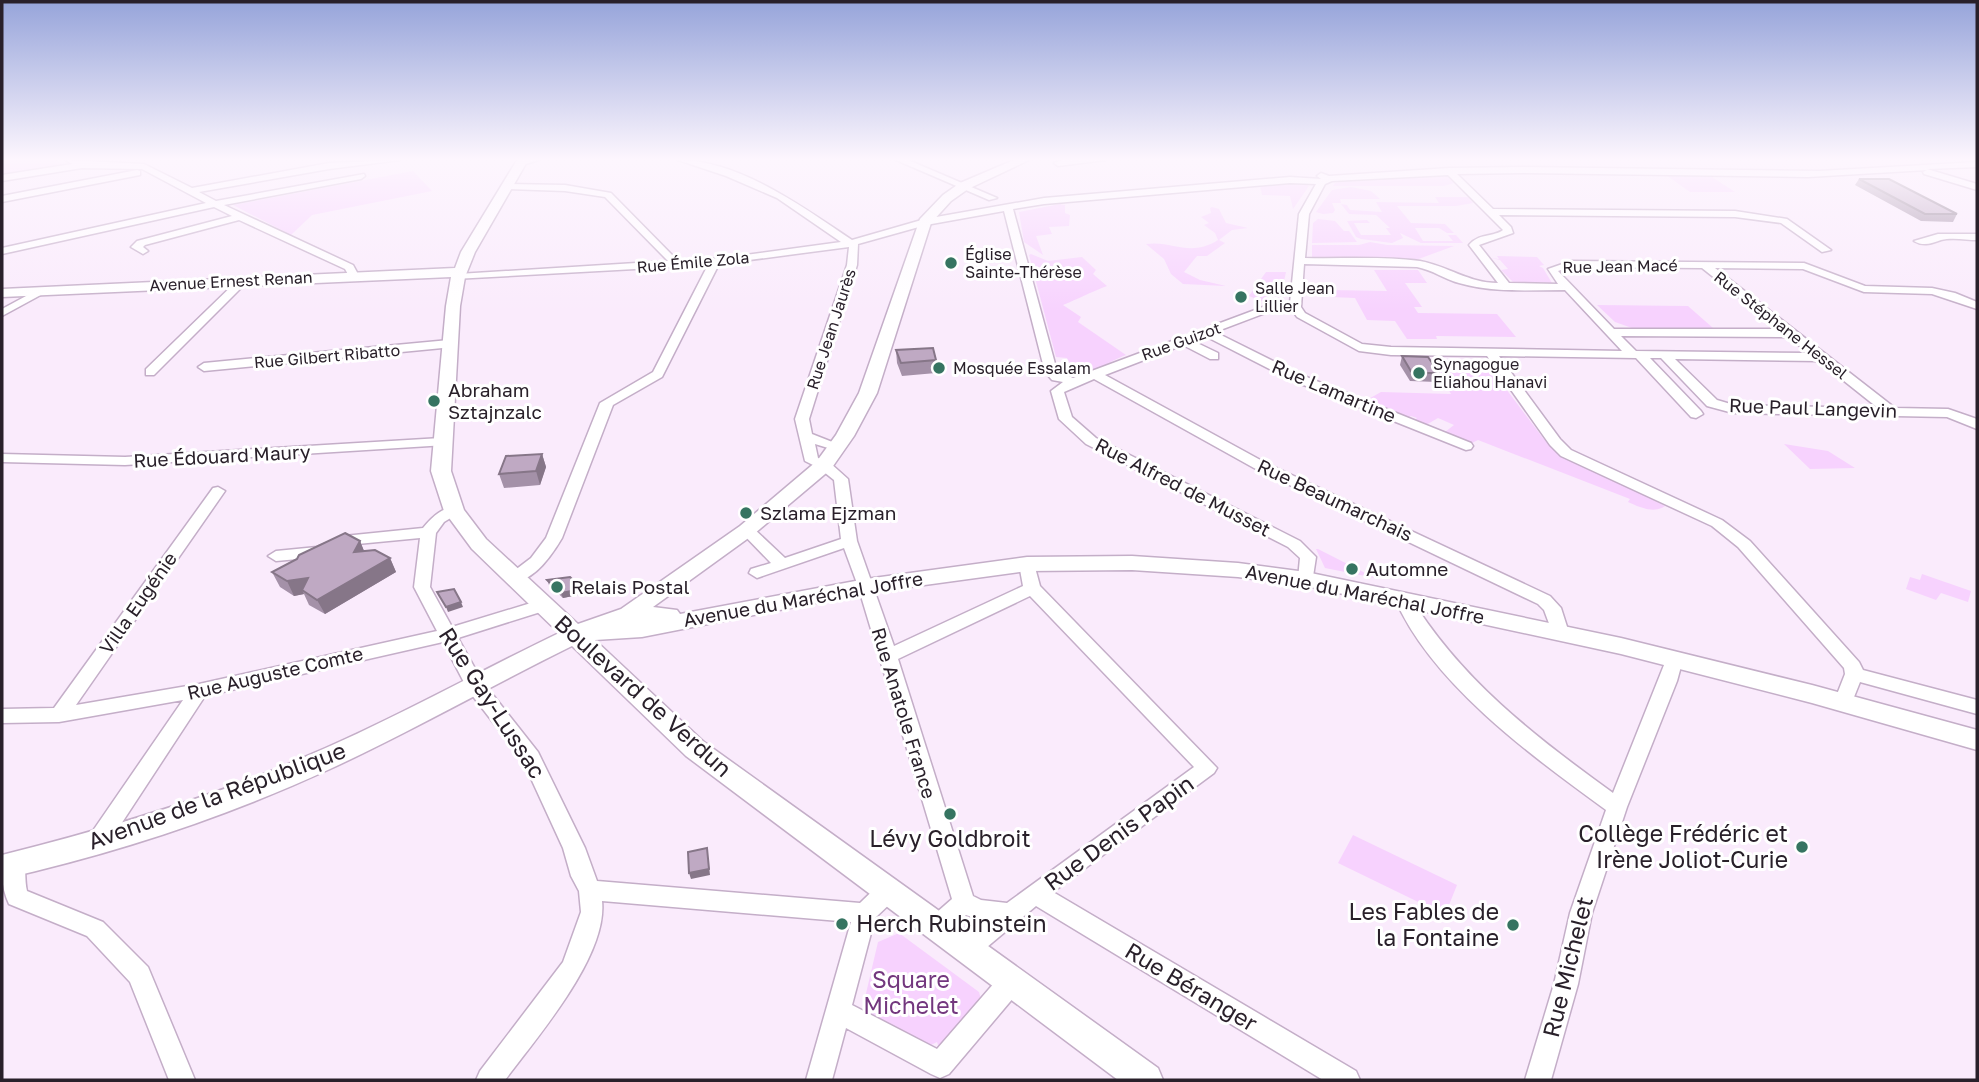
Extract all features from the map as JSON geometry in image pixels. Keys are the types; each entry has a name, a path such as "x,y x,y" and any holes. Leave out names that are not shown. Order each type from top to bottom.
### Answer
{"main road":[{"name":"Boulevard de Verdun","path":"493,210 468,252 459,275 449,344 441,471 454,511 479,544 695,749 876,903 936,927 1146,1080"},
{"path":"629,614 774,508 832,445 860,408 879,362 925,222 936,210"},
{"name":"Avenue Ernest Renan","path":"2,293 244,280 459,275"},
{"name":"Avenue du Maréchal Joffre","path":"575,634 642,629 866,586 1027,564 1132,563 1238,569 1306,579 1560,632 1843,702 1977,740"},
{"path":"629,614 705,616"},
{"name":"Avenue de la République","path":"8,865 98,841 212,803 331,756 575,634 629,614"}],"street":[{"path":"3,248 168,210"},
{"path":"3,248 70,236 175,210"},
{"path":"229,210 349,267 354,276"},
{"path":"623,210 674,264"},
{"name":"Rue Jean Jaurès","path":"802,210 852,243 855,249 802,419 818,463"},
{"name":"Rue Émile Zola","path":"459,275 715,262 852,243 968,210"},
{"name":"Rue Alfred de Musset","path":"1003,210 1051,372 1063,382 1057,391 1066,419 1091,441 1294,544 1307,557 1306,579"},
{"path":"1306,210 1295,307 1300,315 1359,347 1391,351 1821,357"},
{"path":"1491,212 1735,215 1784,221 1826,250"},
{"path":"1491,212 1508,229 1508,233 1480,238 1474,244 1507,287"},
{"path":"143,251 136,247 141,243 240,216"},
{"path":"136,221 147,231"},
{"path":"70,236 79,243"},
{"path":"1919,241 1933,241 1938,237 1977,237"},
{"path":"3,248 16,260"},
{"name":"Rue Jean Macé","path":"1299,261 1430,265 1468,283 1507,287 1567,287"},
{"path":"514,577 543,557 554,538 607,403 658,374 715,262"},
{"name":"Rue Jean Macé","path":"1567,287 1553,269 1572,264 1804,266 1864,289 1932,291 1951,295 1977,306"},
{"name":"Rue Stéphane Hessel","path":"1703,264 1892,412"},
{"path":"150,372 244,280"},
{"path":"1567,287 1696,414"},
{"path":"2,313 43,291"},
{"name":"Rue Guizot","path":"1063,382 1096,375 1275,306 1295,307"},
{"name":"Rue Lamartine","path":"1205,332 1295,377 1466,446"},
{"path":"1612,332 1790,333"},
{"path":"1183,340 1214,356"},
{"name":"Rue Gilbert Ribatto","path":"205,367 449,344"},
{"path":"1491,353 1555,442 1566,453 1639,489 1696,512 1737,538 1853,666 1854,674 1843,702"},
{"name":"Rue Paul Langevin","path":"1665,356 1713,403 1733,409 1948,413 1969,419 1977,425"},
{"name":"Rue Beaumarchais","path":"1096,375 1259,465 1544,600 1552,608 1560,632"},
{"path":"806,436 832,445"},
{"name":"Rue Édouard Maury","path":"2,458 125,461 441,442"},
{"name":"Rue Anatole France","path":"818,463 841,479 849,541 866,586 964,902"},
{"name":"Villa Eugénie","path":"59,715 218,491"},
{"path":"276,556 320,552 344,541 428,532 439,519 454,511"},
{"path":"747,530 782,565"},
{"name":"Rue Gay-Lussac","path":"428,532 422,587 475,685 531,757 590,890 590,923 573,968 489,1080"},
{"path":"757,573 849,541"},
{"path":"886,657 1032,588 1027,564"},
{"name":"Rue Denis Papin","path":"965,950 1035,893 1207,768 1032,588"},
{"path":"1403,599 1409,613 1458,677 1501,720 1617,807"},
{"name":"Rue Auguste Comte","path":"2,716 59,715 199,691 447,635 544,605"},
{"name":"Rue Michelet","path":"1538,1080 1566,984 1580,913 1674,659"},
{"path":"1854,674 1977,707"},
{"path":"98,841 199,691"},
{"path":"8,865 17,897 95,929 139,975 182,1080"},
{"path":"590,890 876,903 838,1011 819,1080"},
{"name":"Rue Béranger","path":"1035,893 1347,1080"},
{"path":"936,927 964,902 978,910 1011,913"},
{"path":"838,1011 940,1065 1011,982"}],"green space":[{"path":"244,210 335,210 312,215 291,235"},
{"path":"1065,210 1070,215 1069,226 1049,227 1052,234 1036,236 1043,255 1024,242 1019,212"},
{"path":"1210,210 1220,210 1226,223 1248,228 1232,230 1219,240 1225,243 1207,256 1197,256 1184,272 1200,280 1226,286 1183,284 1171,274 1164,259 1146,244 1190,248 1208,245 1218,240 1215,233 1204,225 1209,223 1201,217 1211,213"},
{"path":"1317,210 1335,210 1323,214"},
{"path":"1346,210 1401,210 1411,223 1445,224 1454,233 1447,233 1439,228 1415,228 1423,241 1453,241 1448,235 1456,235 1463,243 1421,243 1400,233 1403,238 1392,243 1361,239 1356,237 1347,221 1367,220 1370,223 1354,223 1361,235 1391,235 1386,228 1390,228 1376,215 1349,214"},
{"path":"1318,219 1335,221 1344,231 1349,231 1357,242 1312,243 1313,223"},
{"path":"1370,242 1387,245 1454,246 1413,261 1312,258 1312,245 1359,245"},
{"path":"1029,255 1048,261 1082,257 1096,270 1093,274 1107,286 1063,305 1081,317 1078,322 1126,355 1087,373 1061,372 1059,369 1072,371 1067,358 1056,357"},
{"path":"1497,256 1537,257 1544,265 1539,266 1552,283 1513,282 1501,270 1508,269 1500,260 1491,258 1499,259"},
{"path":"1374,270 1418,270 1427,283 1405,283 1422,307 1414,307 1418,313 1497,314 1516,337 1436,336 1437,339 1407,339 1395,321 1367,320 1355,298 1332,297 1328,290 1387,291"},
{"path":"1266,272 1286,272 1280,299 1269,304 1249,296"},
{"path":"1597,305 1688,306 1713,328 1632,328 1615,322"},
{"path":"1431,359 1485,361 1543,438 1557,452 1665,506 1651,510 1642,508 1628,502 1630,499 1478,440 1472,443 1445,432 1454,425 1438,418 1426,425 1414,421 1417,418 1408,418 1365,401 1381,392 1451,394"},
{"path":"1784,444 1828,451 1855,468 1810,469"},
{"path":"1318,549 1375,578 1325,568"},
{"path":"1922,574 1971,591 1968,602 1941,593 1936,600 1906,589 1910,577 1920,580"},
{"path":"1353,835 1457,885 1445,915 1338,863"},
{"name":"Square Michelet","path":"899,933 979,992 982,1003 940,1051 937,1042 929,1046 868,1018 864,1002 878,942"}],"building":[{"path":"1918,210 1950,210 1957,214 1925,214"},
{"path":"933,348 936,360 901,363 896,350"},
{"path":"1402,356 1428,357 1439,373 1412,373"},
{"path":"542,454 536,471 499,474 506,456"},
{"path":"345,533 360,541 354,552 375,550 390,558 317,600 302,590 308,578 287,581 272,572 297,559 299,555"},
{"path":"570,577 582,589 561,593 547,580"},
{"path":"454,589 461,602 446,607 437,592"},
{"path":"707,848 709,869 689,873 688,852"}],"place":[{"name":"Église Sainte-Thérèse","path":"951,263"},
{"name":"Salle Jean Lillier","path":"1241,297"},
{"name":"Mosquée Essalam","path":"939,368"},
{"name":"Synagogue Eliahou Hanavi","path":"1419,373"},
{"name":"Abraham Sztajnzalc","path":"434,401"},
{"name":"Szlama Ejzman","path":"746,513"},
{"name":"Automne","path":"1352,569"},
{"name":"Relais Postal","path":"557,587"},
{"name":"Lévy Goldbroit","path":"950,814"},
{"name":"Collège Frédéric et Irène Joliot-Curie","path":"1802,847"},
{"name":"Herch Rubinstein","path":"842,924"},
{"name":"Les Fables de la Fontaine","path":"1513,925"}]}
